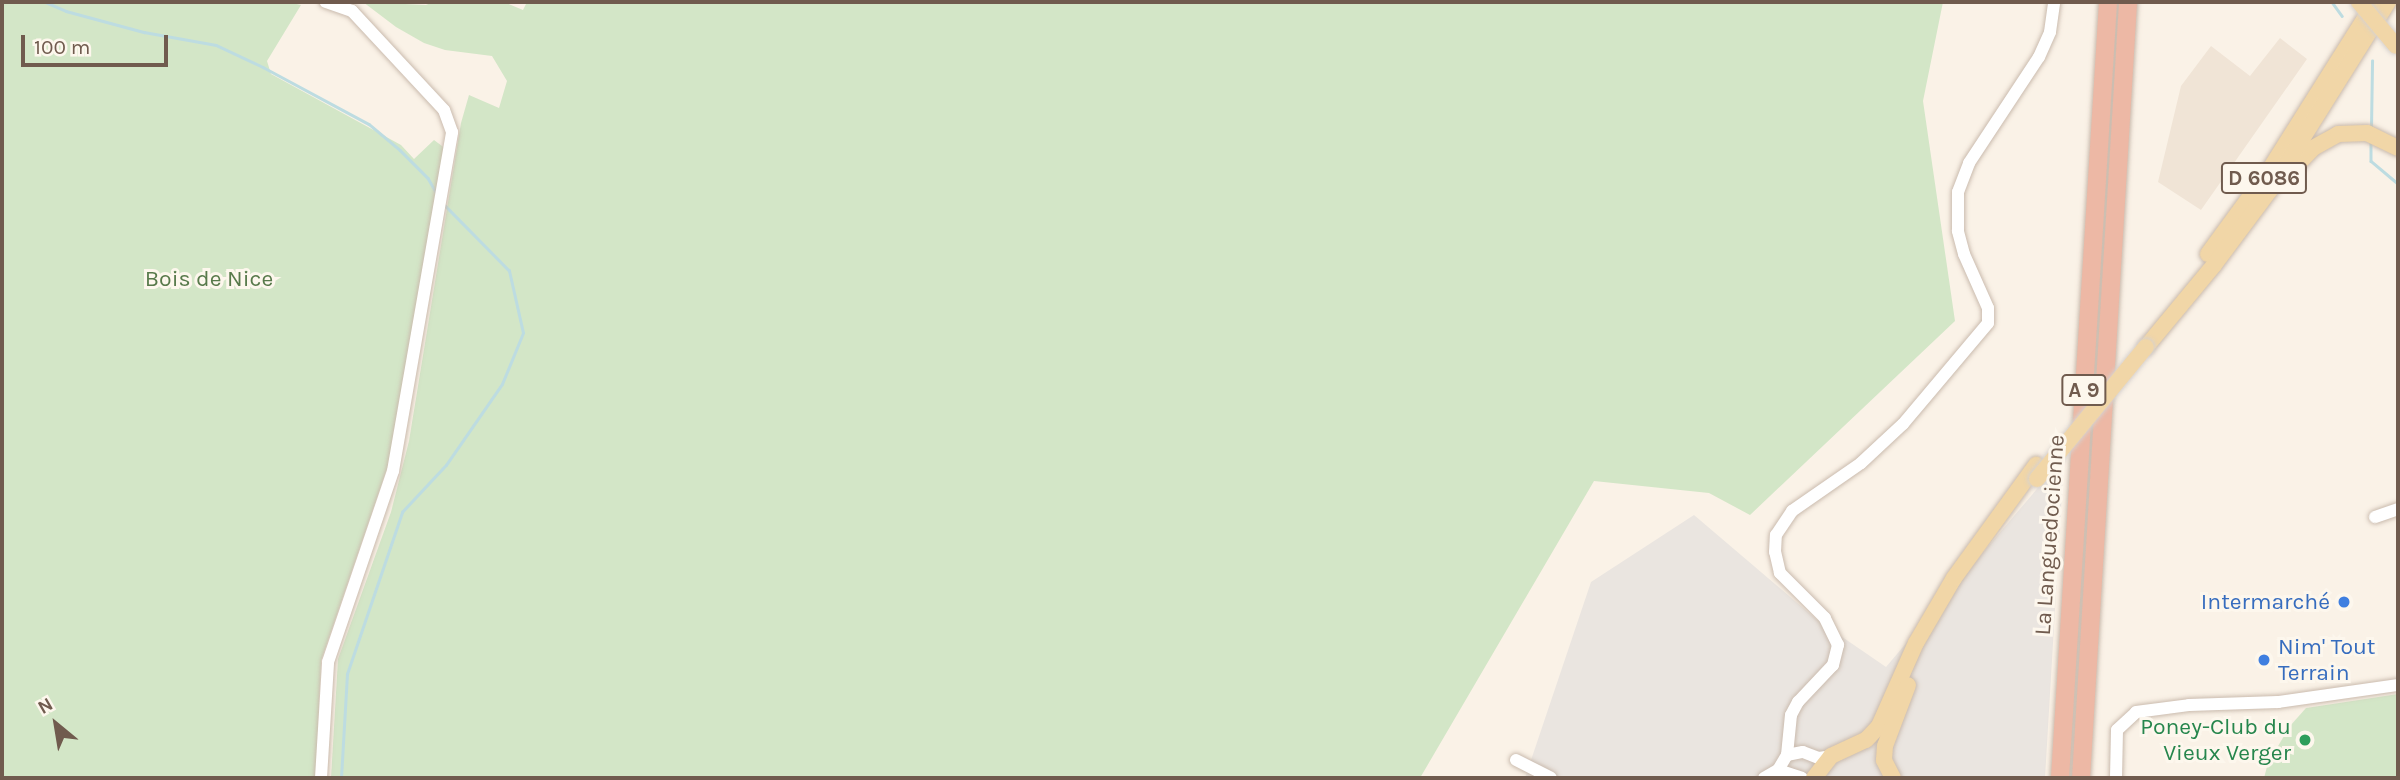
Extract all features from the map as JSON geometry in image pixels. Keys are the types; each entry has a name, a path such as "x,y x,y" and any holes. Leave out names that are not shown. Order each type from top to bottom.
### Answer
{"highway":[{"name":"La Languedocienne","path":"2060,778 2108,2"},
{"name":"La Languedocienne","path":"2081,778 2128,2"}],"main road":[{"path":"2359,2 2397,48"},
{"name":"D 6086","path":"2141,345 2268,172 2375,2"},
{"name":"D 6086","path":"1835,754 1866,740 1879,726 1916,643 1948,587 1995,517 2237,235 2285,167 2388,2"},
{"path":"2237,235 2300,160 2322,142 2347,133 2367,133 2385,139 2398,148"},
{"name":"D 6086","path":"1890,772 1884,755 1889,733 1929,641 1972,569 2036,472"},
{"path":"1814,778 1835,754 1859,750 1870,753 1890,772"}],"street":[{"path":"321,778 328,662 393,471 452,132 444,110 352,11 326,2"},
{"path":"1764,778 1778,770 1787,755 1791,715 1798,702 1833,665 1838,645 1825,618 1780,573 1774,552 1776,535 1792,511 1861,463 1903,424 1987,323 1988,308 1964,254 1958,231 1958,192 1969,163 2039,57 2050,32 2054,2"},
{"path":"2375,517 2398,509"},
{"path":"2116,778 2117,730 2136,712 2189,705 2278,702 2398,685"},
{"path":"1787,755 1803,752 1819,758 1835,754"},
{"path":"1516,761 1551,778"},
{"path":"1778,770 1802,778"}],"shaded area":[{"path":"2280,38 2307,59 2201,210 2158,182 2181,86 2211,46 2250,76"},
{"path":"2064,457 2045,778 1525,778 1591,582 1694,515 1816,619 1886,667"}],"green space":[{"name":"Bois de Nice","path":"2,2 288,2 301,5 267,61 271,74 401,145 414,159 434,140 446,149 392,454 321,661 316,778 2,778"},
{"path":"363,2 426,5 433,2 504,2 523,10 527,2 1943,2 1923,101 1955,321 1750,515 1709,493 1594,481 1420,778 331,778 338,659 391,512 409,441 461,123 469,95 499,108 507,81 492,56 445,50 424,43 396,27"},
{"path":"2398,694 2398,778 2264,778 2268,763 2290,726 2306,708"}],"waterway":[{"path":"45,2 66,11 144,32 216,45 263,67 369,124 428,178 436,192"},
{"path":"2332,2 2342,16"},
{"path":"2371,128 2372,61"},
{"path":"2371,140 2371,161 2398,184"},
{"path":"341,778 347,674 402,512 446,465 502,384 523,333 509,271 445,206"}],"place":[{"name":"Intermarché","path":"2344,602"},
{"name":"Nim' Tout Terrain","path":"2264,660"},
{"name":"Poney-Club du Vieux Verger","path":"2305,740"}]}
